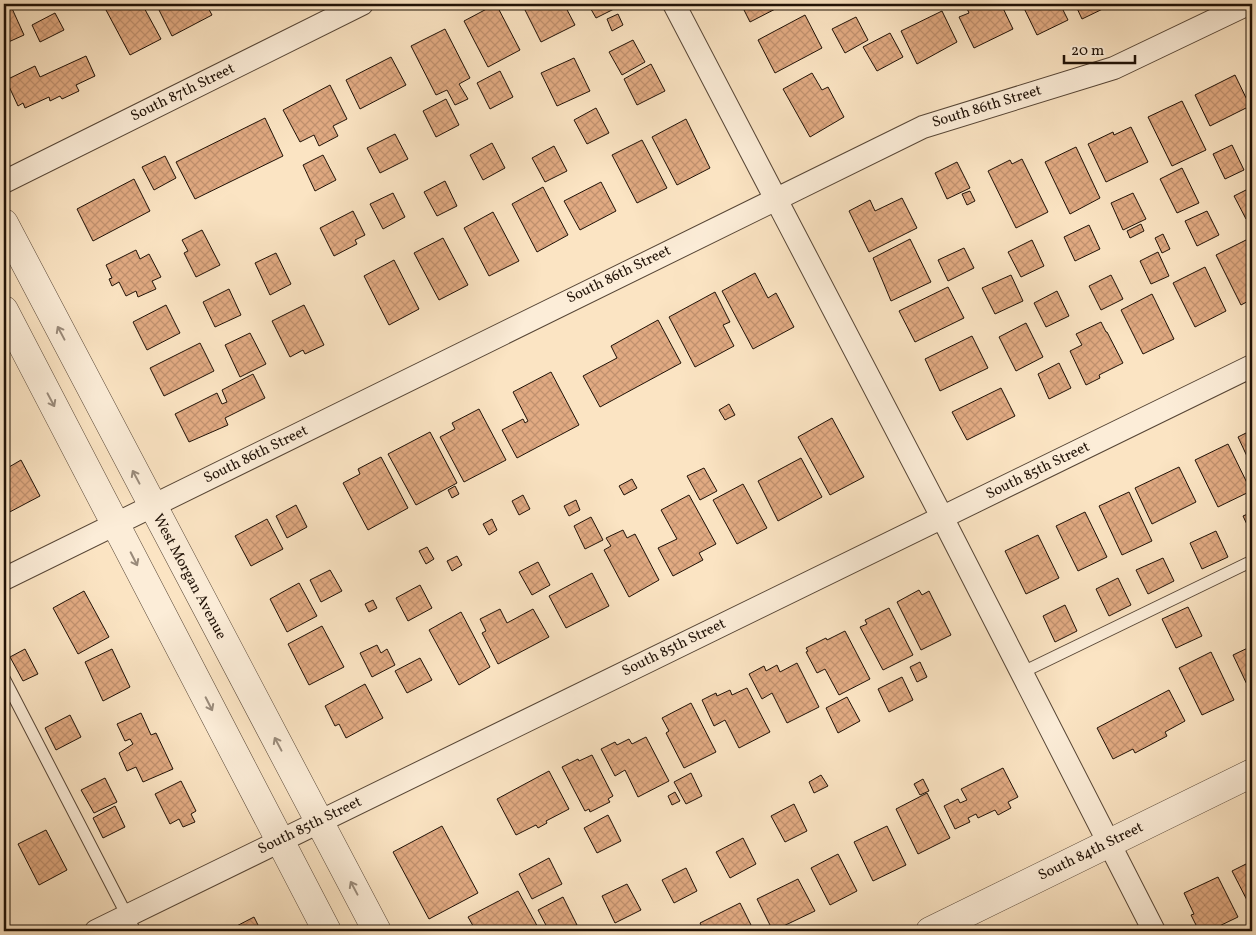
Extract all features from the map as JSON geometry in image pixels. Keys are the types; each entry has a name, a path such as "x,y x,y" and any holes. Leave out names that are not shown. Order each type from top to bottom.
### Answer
{"street":[{"name":"South 87th Street","path":"4,182 362,4"},
{"path":"674,4 774,199 942,517 1154,931"},
{"name":"South 86th Street","path":"4,579 922,127 1114,68 1248,4"},
{"name":"West Morgan Avenue","path":"4,223 376,931"},
{"path":"4,310 327,931"},
{"name":"South 85th Street","path":"96,931 131,924 280,841 1252,366"},
{"name":"South 84th Street","path":"930,931 1252,773"}],"lane":[{"path":"1021,673 1252,561"},
{"path":"4,678 131,924"}],"building":[{"path":"4,4 10,4 24,35 4,44"},
{"path":"118,4 142,4 161,39 130,55 106,10"},
{"path":"156,4 206,4 212,15 172,36"},
{"path":"496,4 520,50 488,67 464,21"},
{"path":"522,4 564,4 575,25 541,42"},
{"path":"588,4 624,4 596,18"},
{"path":"741,4 785,4 750,22"},
{"path":"965,4 1001,4 1013,29 974,48 959,17 969,13"},
{"path":"1022,4 1060,4 1068,20 1037,35"},
{"path":"1075,4 1113,4 1082,19"},
{"path":"942,11 957,42 917,64 901,31"},
{"path":"55,13 64,30 40,42 32,25"},
{"path":"618,14 623,25 612,31 607,19"},
{"path":"805,15 822,48 775,73 758,40"},
{"path":"856,17 868,40 845,53 832,29"},
{"path":"445,29 470,78 459,84 468,99 455,105 447,90 436,95 411,46"},
{"path":"890,33 903,57 877,71 863,47"},
{"path":"633,40 645,62 622,75 609,52"},
{"path":"86,56 95,76 76,85 79,91 62,99 60,96 50,101 49,97 25,108 23,103 18,106 6,80 35,66 40,77"},
{"path":"391,57 406,85 360,109 346,80"},
{"path":"574,58 590,91 557,106 541,73"},
{"path":"651,64 665,91 637,105 624,79"},
{"path":"500,71 513,97 490,109 477,83"},
{"path":"812,73 822,90 828,87 844,117 810,137 783,89"},
{"path":"1235,75 1250,106 1210,126 1195,95"},
{"path":"330,85 347,119 333,126 338,136 319,146 314,135 300,142 283,110"},
{"path":"446,99 459,125 436,137 423,111"},
{"path":"1182,101 1206,150 1172,166 1148,117"},
{"path":"596,108 609,133 587,144 574,120"},
{"path":"265,118 283,156 195,199 176,162"},
{"path":"686,119 710,168 677,185 652,137"},
{"path":"1131,127 1148,162 1106,182 1088,144 1113,132 1114,135"},
{"path":"395,134 408,159 380,173 367,148"},
{"path":"642,140 667,188 637,203 612,155"},
{"path":"492,143 505,168 483,180 470,155"},
{"path":"1232,145 1244,170 1225,179 1213,154"},
{"path":"554,146 567,171 545,182 532,158"},
{"path":"1076,147 1100,198 1070,214 1045,162"},
{"path":"323,155 336,180 315,191 303,165"},
{"path":"165,156 176,178 154,190 142,167"},
{"path":"1022,159 1048,212 1016,228 988,171 1010,160 1012,164"},
{"path":"957,162 970,188 947,199 935,173"},
{"path":"1182,168 1199,203 1177,213 1160,179"},
{"path":"134,179 150,211 93,241 77,209"},
{"path":"445,181 457,206 437,216 424,192"},
{"path":"601,182 616,211 580,230 564,201"},
{"path":"543,187 568,235 537,252 512,204"},
{"path":"1252,187 1252,215 1246,219 1234,196"},
{"path":"970,191 975,201 967,205 962,194"},
{"path":"393,193 405,217 383,229 370,204"},
{"path":"1133,193 1146,219 1123,230 1111,203"},
{"path":"902,198 917,228 869,252 849,211 870,200 875,211"},
{"path":"353,211 365,235 355,240 357,244 334,256 320,228"},
{"path":"1207,211 1219,235 1197,246 1185,221"},
{"path":"493,212 519,261 489,276 464,228"},
{"path":"1141,224 1144,231 1130,238 1127,231"},
{"path":"1089,225 1100,249 1075,261 1064,237"},
{"path":"202,230 220,265 196,277 184,253 188,251 182,240"},
{"path":"1163,234 1170,249 1162,253 1155,238"},
{"path":"443,238 468,285 439,300 414,253"},
{"path":"910,239 931,282 891,301 873,258"},
{"path":"1248,239 1252,247 1252,299 1241,305 1216,255"},
{"path":"1032,240 1044,266 1021,277 1008,252"},
{"path":"964,248 974,268 948,281 938,260"},
{"path":"136,250 140,259 149,254 161,277 152,281 156,289 138,297 136,291 126,296 119,282 112,286 109,279 112,278 106,265"},
{"path":"1158,252 1169,276 1151,284 1140,261"},
{"path":"276,253 291,284 270,295 255,263"},
{"path":"394,260 419,309 389,325 364,276"},
{"path":"1205,267 1226,311 1195,327 1173,283"},
{"path":"755,273 768,298 776,293 794,327 753,349 722,291"},
{"path":"1011,275 1023,301 995,314 982,288"},
{"path":"1111,275 1123,299 1101,310 1089,286"},
{"path":"948,287 964,318 915,342 899,311"},
{"path":"229,289 241,315 215,327 203,302"},
{"path":"1057,291 1069,316 1046,327 1034,303"},
{"path":"715,292 730,322 723,325 734,346 695,367 669,317"},
{"path":"1152,294 1174,339 1143,354 1121,310"},
{"path":"166,305 180,333 147,350 133,322"},
{"path":"304,305 324,345 305,354 303,350 290,357 272,321"},
{"path":"658,320 681,363 600,407 583,376 617,358 611,346"},
{"path":"1101,322 1123,363 1099,375 1100,378 1086,385 1070,351 1082,345 1076,334"},
{"path":"1026,323 1043,357 1016,371 999,337"},
{"path":"250,333 266,364 240,377 225,345"},
{"path":"972,336 988,368 940,391 925,359"},
{"path":"200,343 214,371 164,396 150,368"},
{"path":"1059,363 1071,388 1049,399 1038,374"},
{"path":"551,372 579,425 517,458 502,430 523,419 525,423 528,421 513,392"},
{"path":"253,374 265,398 225,418 228,425 189,442 175,414 217,393 222,404 227,402 222,390"},
{"path":"1001,388 1015,416 967,440 952,412"},
{"path":"729,404 735,415 725,420 719,410"},
{"path":"479,409 506,460 464,482 440,437 455,429 452,423"},
{"path":"832,418 864,477 830,495 798,437"},
{"path":"1252,430 1252,467 1238,437"},
{"path":"430,432 457,483 416,505 388,454"},
{"path":"1228,444 1251,491 1218,507 1195,460"},
{"path":"381,457 408,508 368,530 343,483 360,474 358,469"},
{"path":"801,458 822,497 778,521 758,481"},
{"path":"21,460 40,496 4,515 4,470"},
{"path":"1179,467 1196,502 1152,524 1135,488"},
{"path":"704,468 717,491 700,500 687,476"},
{"path":"632,479 637,488 624,495 619,486"},
{"path":"743,484 767,528 737,544 713,500"},
{"path":"455,486 459,494 452,498 448,490"},
{"path":"1129,492 1152,541 1122,555 1099,506"},
{"path":"523,495 530,509 519,515 512,501"},
{"path":"689,495 716,544 699,553 703,560 673,576 658,548 677,539 661,510"},
{"path":"576,500 580,510 569,516 564,506"},
{"path":"296,505 307,527 287,538 276,516"},
{"path":"1085,512 1107,557 1078,571 1056,526"},
{"path":"1252,512 1252,535 1243,516"},
{"path":"591,517 603,540 585,549 574,526"},
{"path":"267,519 283,549 251,566 235,536"},
{"path":"492,519 497,530 489,535 483,524"},
{"path":"623,530 627,538 635,534 659,580 629,597 604,550 611,546 606,538"},
{"path":"1216,531 1228,557 1202,569 1190,543"},
{"path":"1038,535 1059,578 1026,594 1005,551"},
{"path":"427,547 434,559 426,564 419,551"},
{"path":"457,556 462,565 452,571 447,561"},
{"path":"1163,558 1174,581 1148,594 1136,570"},
{"path":"538,562 550,585 532,595 519,572"},
{"path":"330,570 342,591 321,602 310,580"},
{"path":"592,573 609,606 566,628 549,596"},
{"path":"1118,578 1131,605 1109,616 1096,589"},
{"path":"299,583 317,616 287,632 270,599"},
{"path":"420,585 432,608 408,621 396,598"},
{"path":"919,590 922,595 929,591 951,635 921,650 897,602"},
{"path":"84,591 109,637 78,654 53,608"},
{"path":"373,600 377,608 369,612 365,604"},
{"path":"1065,605 1077,631 1055,642 1043,616"},
{"path":"1188,607 1202,636 1176,648 1162,619"},
{"path":"889,608 913,655 883,670 860,627 867,624 865,620"},
{"path":"500,609 507,623 533,609 549,637 498,664 482,633 486,631 480,619"},
{"path":"461,612 490,667 459,685 429,630"},
{"path":"322,626 344,667 309,685 288,644"},
{"path":"845,631 870,679 839,695 825,669 817,673 806,652 808,651 806,648"},
{"path":"377,645 381,653 387,649 395,665 372,677 360,653"},
{"path":"1252,646 1252,693 1251,693 1233,655"},
{"path":"25,649 38,674 23,681 10,657"},
{"path":"112,649 130,687 103,701 85,662"},
{"path":"1211,652 1234,700 1202,715 1179,668"},
{"path":"420,658 432,680 407,693 395,671"},
{"path":"920,662 927,677 917,682 910,667"},
{"path":"797,663 819,707 787,723 772,693 762,699 749,674 764,666 766,671 777,665 780,672"},
{"path":"902,677 913,700 889,712 878,689"},
{"path":"365,684 383,718 346,738 339,724 335,726 325,706"},
{"path":"747,688 770,732 739,748 725,720 714,726 702,700 716,693 717,696 730,690 732,695"},
{"path":"1169,690 1185,721 1165,732 1167,736 1135,753 1133,749 1113,759 1097,728"},
{"path":"847,697 860,721 838,733 826,708"},
{"path":"691,703 716,752 684,768 666,733 669,731 662,718"},
{"path":"141,713 151,735 156,733 173,769 143,782 136,767 127,771 119,753 133,744 130,739 125,741 117,724"},
{"path":"70,715 81,737 56,750 45,728"},
{"path":"646,737 669,781 638,797 625,770 615,776 601,749 615,742 617,745 629,739 632,744"},
{"path":"592,755 613,796 608,799 610,802 590,812 589,809 585,811 562,767"},
{"path":"1003,768 1018,797 1008,802 1011,808 998,815 995,810 978,818 976,814 968,818 970,822 955,829 944,806 958,799 960,803 967,800 961,789"},
{"path":"549,771 569,809 546,821 547,823 538,828 536,825 516,835 497,799"},
{"path":"691,773 702,796 686,804 674,782"},
{"path":"821,775 828,786 814,793 809,782"},
{"path":"105,778 117,802 94,813 81,790"},
{"path":"923,779 929,791 920,795 914,784"},
{"path":"181,781 196,811 191,814 195,822 183,827 179,819 170,824 155,794"},
{"path":"675,792 680,801 672,805 668,796"},
{"path":"927,793 950,838 918,854 896,809"},
{"path":"794,804 807,831 785,842 771,816"},
{"path":"115,806 125,827 103,838 93,818"},
{"path":"608,815 621,841 597,853 584,828"},
{"path":"442,826 478,893 429,919 393,852"},
{"path":"887,826 906,865 873,881 854,842"},
{"path":"46,830 67,870 39,885 18,844"},
{"path":"743,838 756,864 730,878 716,852"},
{"path":"838,854 857,891 830,905 811,868"},
{"path":"549,858 562,884 532,899 519,874"},
{"path":"1252,861 1252,905 1250,906 1232,871"},
{"path":"686,868 697,891 674,903 662,880"},
{"path":"1218,877 1238,917 1209,931 1199,931 1191,915 1194,914 1184,893"},
{"path":"798,879 815,911 773,931 757,899"},
{"path":"627,884 641,910 615,923 602,896"},
{"path":"518,891 540,931 476,931 468,917"},
{"path":"563,897 577,925 565,931 549,931 538,910"},
{"path":"740,903 754,931 704,931 700,923"},
{"path":"254,917 261,931 227,931"}]}
